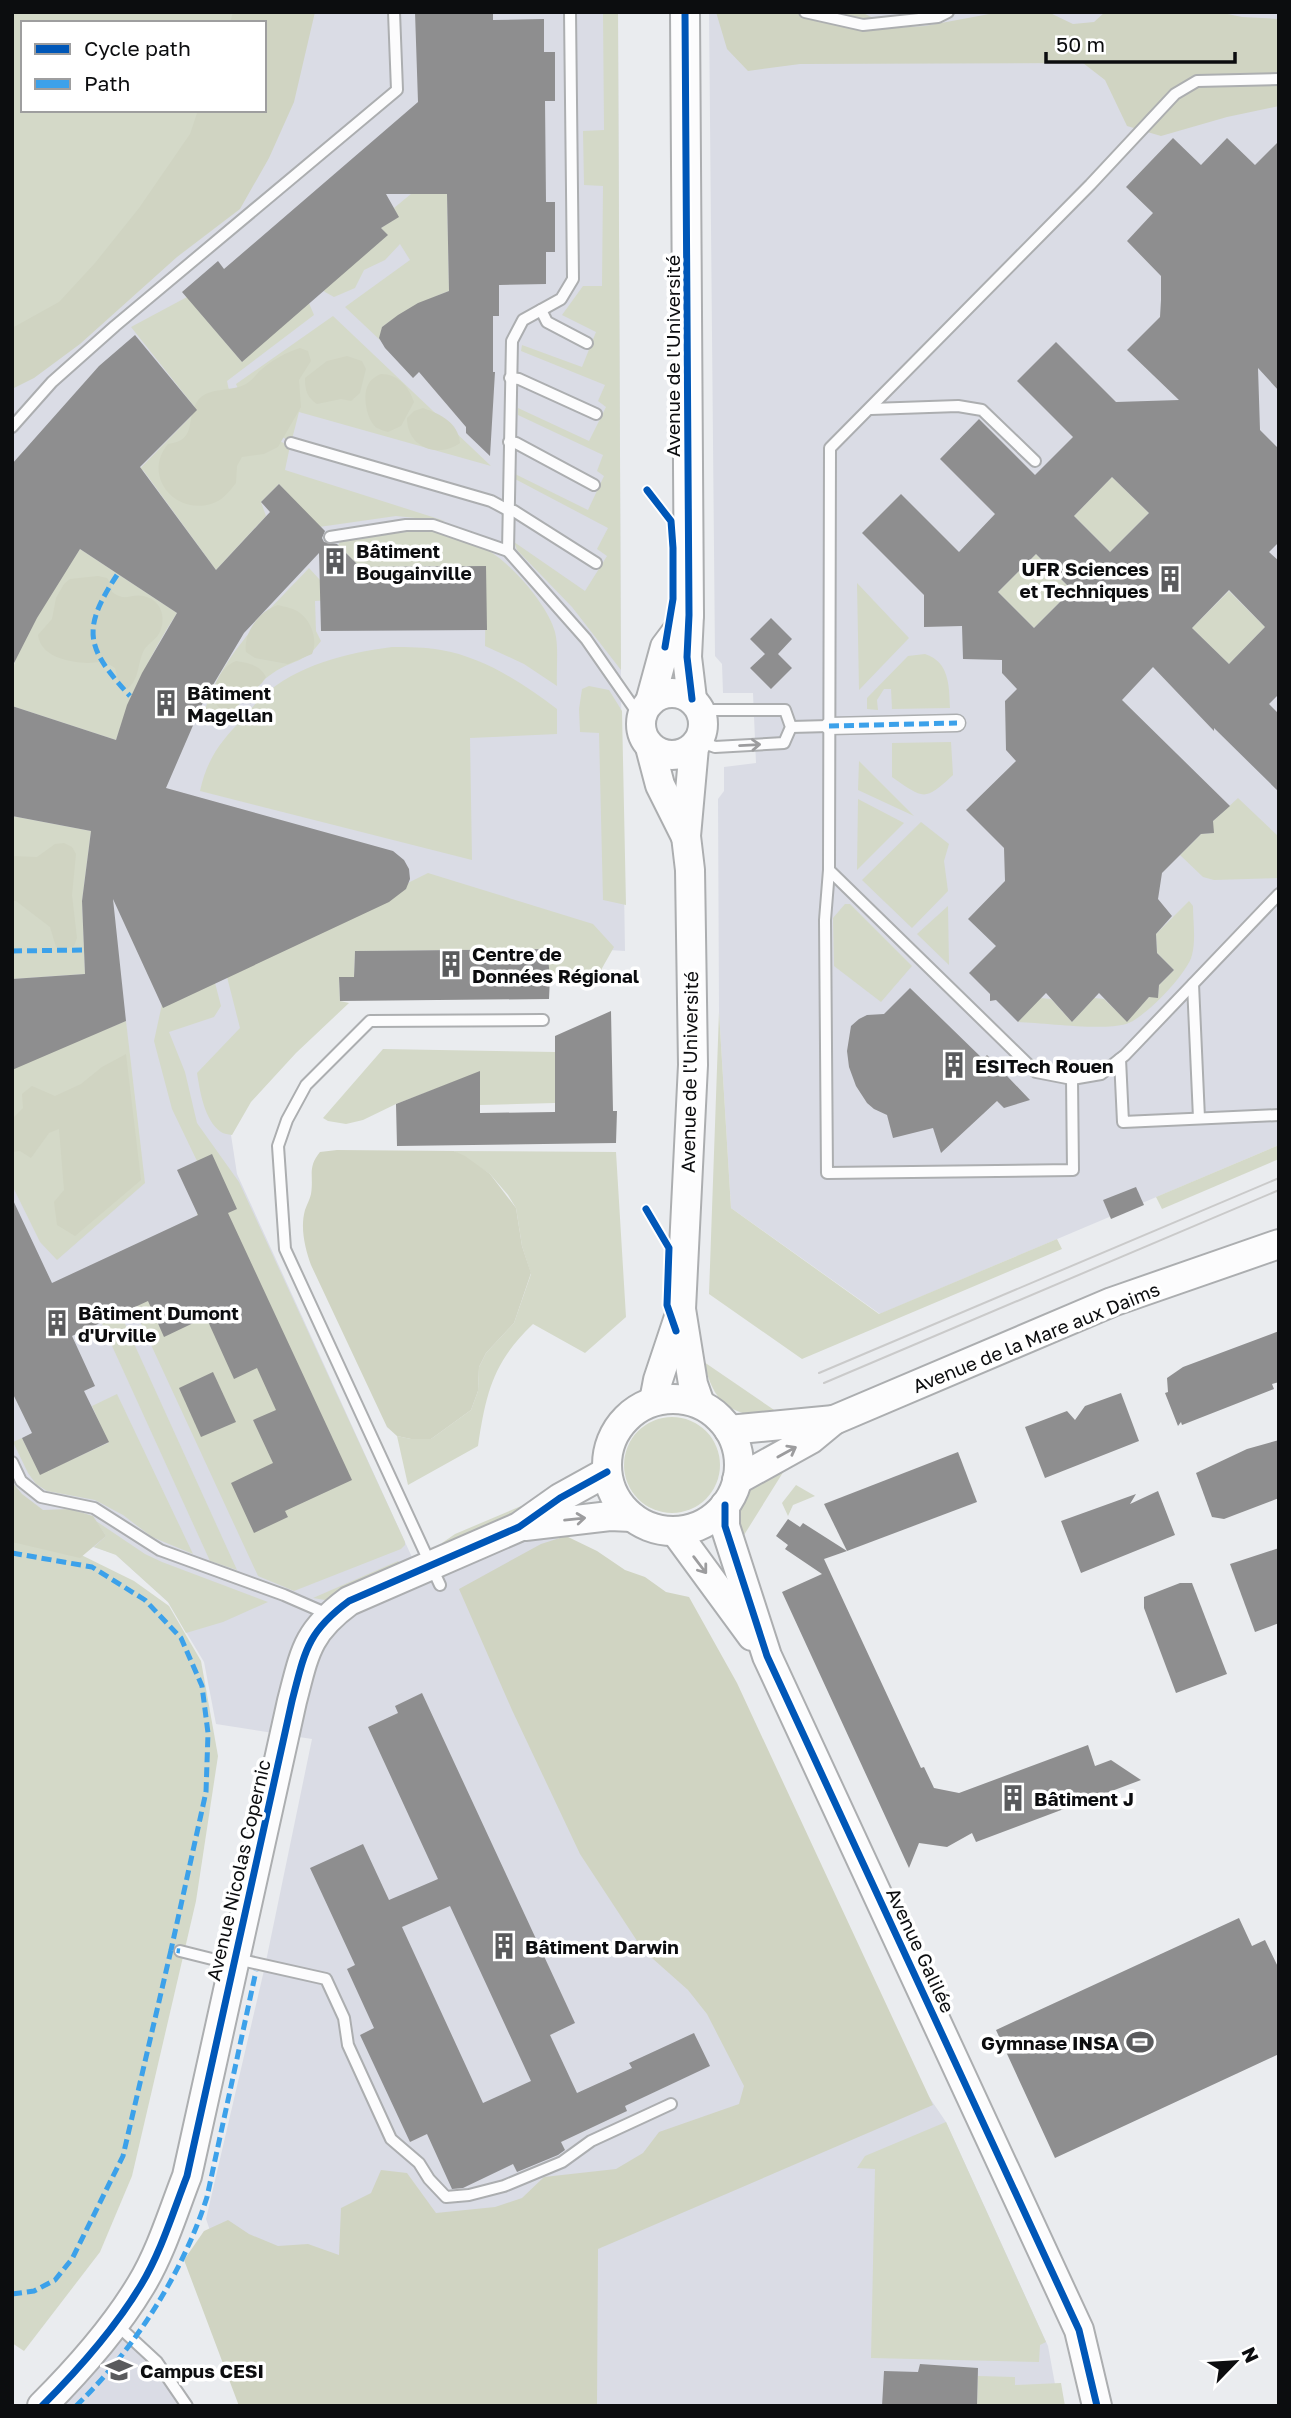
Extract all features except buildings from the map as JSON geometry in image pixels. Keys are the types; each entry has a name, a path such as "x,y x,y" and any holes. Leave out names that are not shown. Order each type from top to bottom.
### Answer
{"street":[{"name":"Avenue de l'Université","path":"685,12 689,615 687,657 696,705"},
{"path":"646,710 666,693 684,695 696,705 704,720 703,731 697,744 677,756 667,756 650,747 644,739 646,710 664,647 689,615"},
{"path":"829,726 957,723"},
{"name":"Avenue de l'Université","path":"697,744 685,836 690,870 693,1065 681,1309 693,1384 700,1404"},
{"name":"Avenue de l'Université","path":"650,747 660,785 685,836"},
{"name":"Avenue de la Mare aux Daims","path":"731,1492 811,1439 834,1420 1112,1302 1279,1244"},
{"name":"Avenue de l'Université","path":"654,1401 681,1309"},
{"path":"685,1399 700,1404 717,1415 729,1430 737,1454 731,1492 712,1518 694,1528 675,1531 652,1528 632,1517 611,1489 607,1472 607,1452 614,1433 626,1418 654,1401 685,1399"},
{"name":"Avenue de la Mare aux Daims","path":"729,1430 834,1420"},
{"name":"Avenue Nicolas Copernic","path":"42,2406 96,2349 142,2284 187,2176 302,1661 314,1632 330,1615 349,1601 435,1575 607,1472"},
{"name":"Avenue Galilée","path":"731,1492 725,1527 767,1656 1079,2330 1097,2406"},
{"name":"Avenue Nicolas Copernic","path":"519,1527 597,1517 632,1517"},
{"name":"Avenue Galilée","path":"675,1531 767,1656"}],"lane":[{"path":"12,427 52,382 115,326 397,90 394,12"},
{"path":"508,551 512,341 523,320 561,299 573,279 570,12"},
{"path":"805,12 863,25 938,18 948,12"},
{"path":"1072,1079 1073,1170 827,1173 825,920 829,870 830,449 1175,94 1197,81 1279,79"},
{"path":"541,310 547,322 587,343"},
{"path":"510,378 519,379 596,414"},
{"path":"871,409 958,406 982,410 1035,461"},
{"path":"509,442 516,443 594,485"},
{"path":"291,443 491,501 514,511 596,563"},
{"path":"330,537 406,525 433,525 508,551 646,710"},
{"path":"696,705 785,710 791,727 784,743 715,747 697,744"},
{"path":"791,727 829,726"},
{"path":"829,870 1036,1072 1072,1079 1101,1074 1120,1059 1279,894"},
{"path":"1193,984 1199,1118"},
{"path":"435,1575 285,1249 278,1146 287,1120 306,1085 370,1021 543,1020"},
{"path":"1120,1059 1123,1122 1279,1115"},
{"path":"12,1462 21,1481 41,1497 94,1508 160,1550 284,1595 330,1615"},
{"path":"180,1951 326,1979 344,2018 348,2045 391,2139 419,2164 446,2197 469,2195 516,2182 562,2162 592,2141 671,2104"},
{"path":"115,2323 157,2362 187,2406"}],"shaded area":[{"path":"279,12 618,12 625,951 364,935 216,1086 231,1135 237,1174 416,1566 550,1515 565,1560 946,2122 1048,2346 1059,2406 271,2406 206,2219 265,1966 312,1739 216,1724 204,1662 168,1602 115,1554 12,1521 12,375 262,112 266,112"},
{"path":"709,12 1279,12 1279,1145 880,1314 731,1208 719,1012 718,799 724,791 724,767 756,763 753,693 723,693 722,664 715,656"},
{"name":"Campus CESI","path":"115,2323 157,2362 187,2406 41,2406"}],"green space":[{"path":"12,12 239,12 236,21 21,21 21,112 202,112 186,156 67,306 12,334"},
{"path":"233,12 315,12 294,102 269,158 240,209 177,257 80,344 34,378 12,389 12,328 59,302 95,263 139,208 190,134 197,112 266,112 266,21 231,21"},
{"path":"603,12 618,12 621,670 572,607 517,550 514,542 585,591 607,556 597,549 608,528 515,479 515,474 588,510 604,476 597,471 603,455 518,415 518,408 589,441 606,407 598,401 605,385 521,351 522,345 582,367 596,332 562,315 583,286 602,286 603,186 584,185 583,131 604,130"},
{"path":"716,12 861,12 894,28 925,26 1000,12 1048,12 1073,24 1094,22 1105,12 1218,12 1242,17 1279,19 1279,106 1227,117 1161,136 1127,126 1105,80 1083,63 800,64 748,71 727,49"},
{"path":"411,194 447,194 449,291 414,306 390,321 382,327 380,340 345,307 410,260 400,244 385,260 364,270 355,288 334,297 314,282 387,235 381,228 398,217 394,208"},
{"path":"306,296 314,315 227,381 235,402 260,429 290,446 285,470 445,521 396,516 319,527 279,484 261,502 266,516 216,570 143,470 120,489 197,410 131,327 187,297 242,362"},
{"path":"333,316 491,466 299,412 291,443 259,417 236,384"},
{"path":"300,348 308,351 311,361 299,380 301,407 278,447 264,454 242,457 237,466 236,483 215,503 197,506 174,498 160,480 161,456 168,444 184,438 199,399 209,393 246,384 270,362"},
{"path":"347,356 362,361 366,369 360,393 351,401 341,399 317,404 307,393 305,378 327,361"},
{"path":"381,374 393,376 402,382 414,402 401,426 388,432 373,425 366,402 369,383"},
{"path":"423,408 442,416 452,424 460,443 451,448 433,450 418,443 408,428 407,418 414,411"},
{"path":"1112,477 1149,513 1110,552 1074,516"},
{"path":"429,531 466,540 486,549 527,585 545,609 555,632 557,686 524,664 485,646 486,566 360,567 338,545 345,535"},
{"path":"80,549 177,613 142,674 116,740 12,706 12,672 18,653 42,607"},
{"path":"1036,554 1072,590 1034,628 998,592"},
{"path":"309,568 331,592 332,600 315,601 316,631 321,641 304,658 266,678 216,725 209,722 204,714 211,693 233,654 262,617"},
{"path":"98,576 107,578 115,594 122,597 149,598 157,604 162,613 160,632 144,650 136,676 127,689 118,680 115,668 107,663 64,660 44,649 38,635 52,619 56,598 64,584 70,579"},
{"path":"857,583 909,638 859,690"},
{"path":"1229,591 1265,627 1229,664 1192,628"},
{"path":"278,605 300,613 311,626 314,638 312,654 288,664 255,658 246,652 247,637 254,624 265,612"},
{"path":"392,647 416,647 457,653 516,681 557,709 557,734 470,738 472,860 200,791 211,760 222,742 257,702 276,686 323,662"},
{"path":"925,654 944,669 950,708 892,709 891,689 884,689 877,700 878,710 867,709 867,698 908,656"},
{"path":"236,661 257,667 266,677 230,713 221,709 214,695 223,671"},
{"path":"589,686 609,690 622,711 626,905 603,900 599,733 580,732 582,689"},
{"path":"951,742 953,775 936,790 918,793 892,777 892,743"},
{"path":"859,761 914,816 858,790"},
{"path":"1238,798 1279,837 1279,878 1214,880 1203,877 1180,855 1201,834 1213,833 1213,821"},
{"path":"858,799 904,823 857,870"},
{"path":"12,816 91,831 82,901 85,974 12,979"},
{"path":"921,822 949,844 944,861 948,891 912,928 862,880"},
{"path":"64,843 72,847 76,854 72,895 77,938 74,946 65,949 56,947 50,927 16,901 12,901 12,856 37,857 55,844"},
{"path":"428,873 593,924 614,947 601,970 592,975 550,977 546,949 355,951 354,977 339,977 340,1001 349,1003 296,1053 251,1102 232,1135 221,1132 207,1113 197,1073 240,1028 226,973"},
{"path":"1189,901 1193,906 1194,937 1189,963 1174,983 1143,1014 1126,1024 1116,1026 1089,1027 1018,1022 1040,998 1051,999 1072,1022 1094,998 1104,999 1127,1021 1149,997 1158,997 1159,985 1174,970 1157,953 1156,934"},
{"path":"845,904 850,904 912,966 881,1002 834,966 833,918"},
{"path":"948,906 949,965 917,934"},
{"path":"214,979 221,1006 214,1017 169,1032 185,1072 197,1123 239,1182 405,1542 401,1549 294,1591 258,1576 121,1280 197,1228 197,1161 172,1109 154,1041 162,1004"},
{"path":"719,1012 731,1208 879,1314 1057,1239 1062,1249 802,1359 709,1294"},
{"path":"126,1021 145,1183 57,1260 40,1242 12,1185 12,1067"},
{"path":"383,1049 555,1052 555,1103 480,1105 480,1072 396,1104 363,1120 346,1124 323,1118"},
{"path":"126,1054 141,1180 75,1236 57,1225 54,1202 64,1190 59,1129 49,1133 31,1158 20,1151 12,1152 12,1119 23,1108 22,1094 32,1086 55,1096 81,1084 102,1067"},
{"path":"1279,1145 1279,1159 1162,1209 1156,1197"},
{"path":"454,1151 616,1152 626,1317 585,1353 533,1324 519,1338 500,1365 488,1394 478,1446 408,1485 397,1436 431,1439 471,1410 478,1391 479,1367 486,1353 514,1323 531,1274 522,1246 516,1208 508,1195 490,1174"},
{"path":"454,1151 490,1174 516,1208 522,1246 531,1273 514,1323 486,1353 479,1367 478,1391 471,1410 431,1439 397,1436 387,1427 311,1265 303,1224 311,1194 312,1167 320,1152"},
{"path":"106,1282 237,1570 210,1561 87,1291"},
{"path":"704,1362 783,1416 753,1415 730,1408 715,1391"},
{"path":"117,1394 193,1554 152,1537 123,1515 95,1500 47,1491 36,1484 28,1473 13,1442 22,1438 40,1474 108,1443 92,1406"},
{"path":"672,1417 690,1420 706,1431 717,1447 720,1465 717,1483 706,1499 690,1510 672,1513 654,1510 638,1499 627,1483 624,1465 627,1447 638,1431 654,1420"},
{"path":"792,1458 739,1543 738,1513 747,1493"},
{"path":"12,1482 22,1494 43,1510 70,1509 93,1516 106,1536 80,1558 12,1542"},
{"path":"796,1485 815,1496 793,1505 788,1516 782,1503"},
{"path":"526,1504 530,1507 448,1543 442,1543 455,1534"},
{"path":"96,1521 145,1554 268,1602 223,1622 186,1633 168,1602 116,1555 94,1547 106,1536"},
{"path":"566,1536 597,1551 625,1570 645,1577 666,1592 689,1597 737,1683 933,2105 598,2249 597,2406 239,2406 184,2260 204,2231 228,2220 249,2234 278,2246 308,2244 339,2255 341,2208 371,2193 381,2170 407,2173 436,2213 495,2207 522,2198 544,2177 616,2169 643,2153 659,2132 739,2104 744,2086 707,2014 688,1990 643,1950 580,1854 459,1589 541,1544"},
{"path":"12,1537 61,1545 134,1581 169,1606 201,1661 218,1756 196,1901 132,2176 100,2252 24,2351 12,2343"},
{"path":"398,1561 401,1564 331,1601 313,1598"},
{"path":"946,2122 1046,2342 1040,2345 1039,2362 871,2358 875,2169 857,2168 865,2156"},
{"path":"978,2376 1015,2377 1015,2385 1061,2383 1065,2406 977,2406"}],"tram line":[{"path":"819,1373 1279,1178"},
{"path":"824,1383 1279,1190"}],"marked path":[{"path":"117,575 97,611 93,639 105,665 130,696"},
{"path":"829,726 957,723"},
{"path":"12,951 83,950"},
{"path":"12,1553 92,1567 145,1600 181,1638 202,1686 208,1733 206,1792 171,1950"},
{"path":"12,2294 34,2291 55,2280 72,2259 123,2156 171,1950 180,1951"},
{"path":"76,2406 137,2335 170,2282 197,2226 207,2197 256,1971"}],"cycle path":[{"path":"685,12 689,615 687,657 692,699"},
{"path":"647,490 671,521 673,599 665,647"},
{"path":"646,1209 669,1248 667,1305 676,1331"},
{"path":"42,2406 95,2348 141,2285 161,2246 187,2176 292,1701 305,1656 316,1633 349,1601 519,1527 560,1498 607,1472"},
{"path":"725,1505 725,1526 767,1656 1079,2330 1097,2406"}],"place":[{"name":"Bâtiment Bougainville","path":"335,561"},
{"name":"UFR Sciences et Techniques","path":"1170,579"},
{"name":"Bâtiment Magellan","path":"166,703"},
{"name":"Centre de Données Régional","path":"451,964"},
{"name":"ESITech Rouen","path":"954,1065"},
{"name":"Bâtiment Dumont d'Urville","path":"57,1323"},
{"name":"Bâtiment J","path":"1013,1798"},
{"name":"Bâtiment Darwin","path":"504,1946"},
{"name":"Gymnase INSA","path":"1140,2042"},
{"name":"Campus CESI","path":"119,2370"}]}
